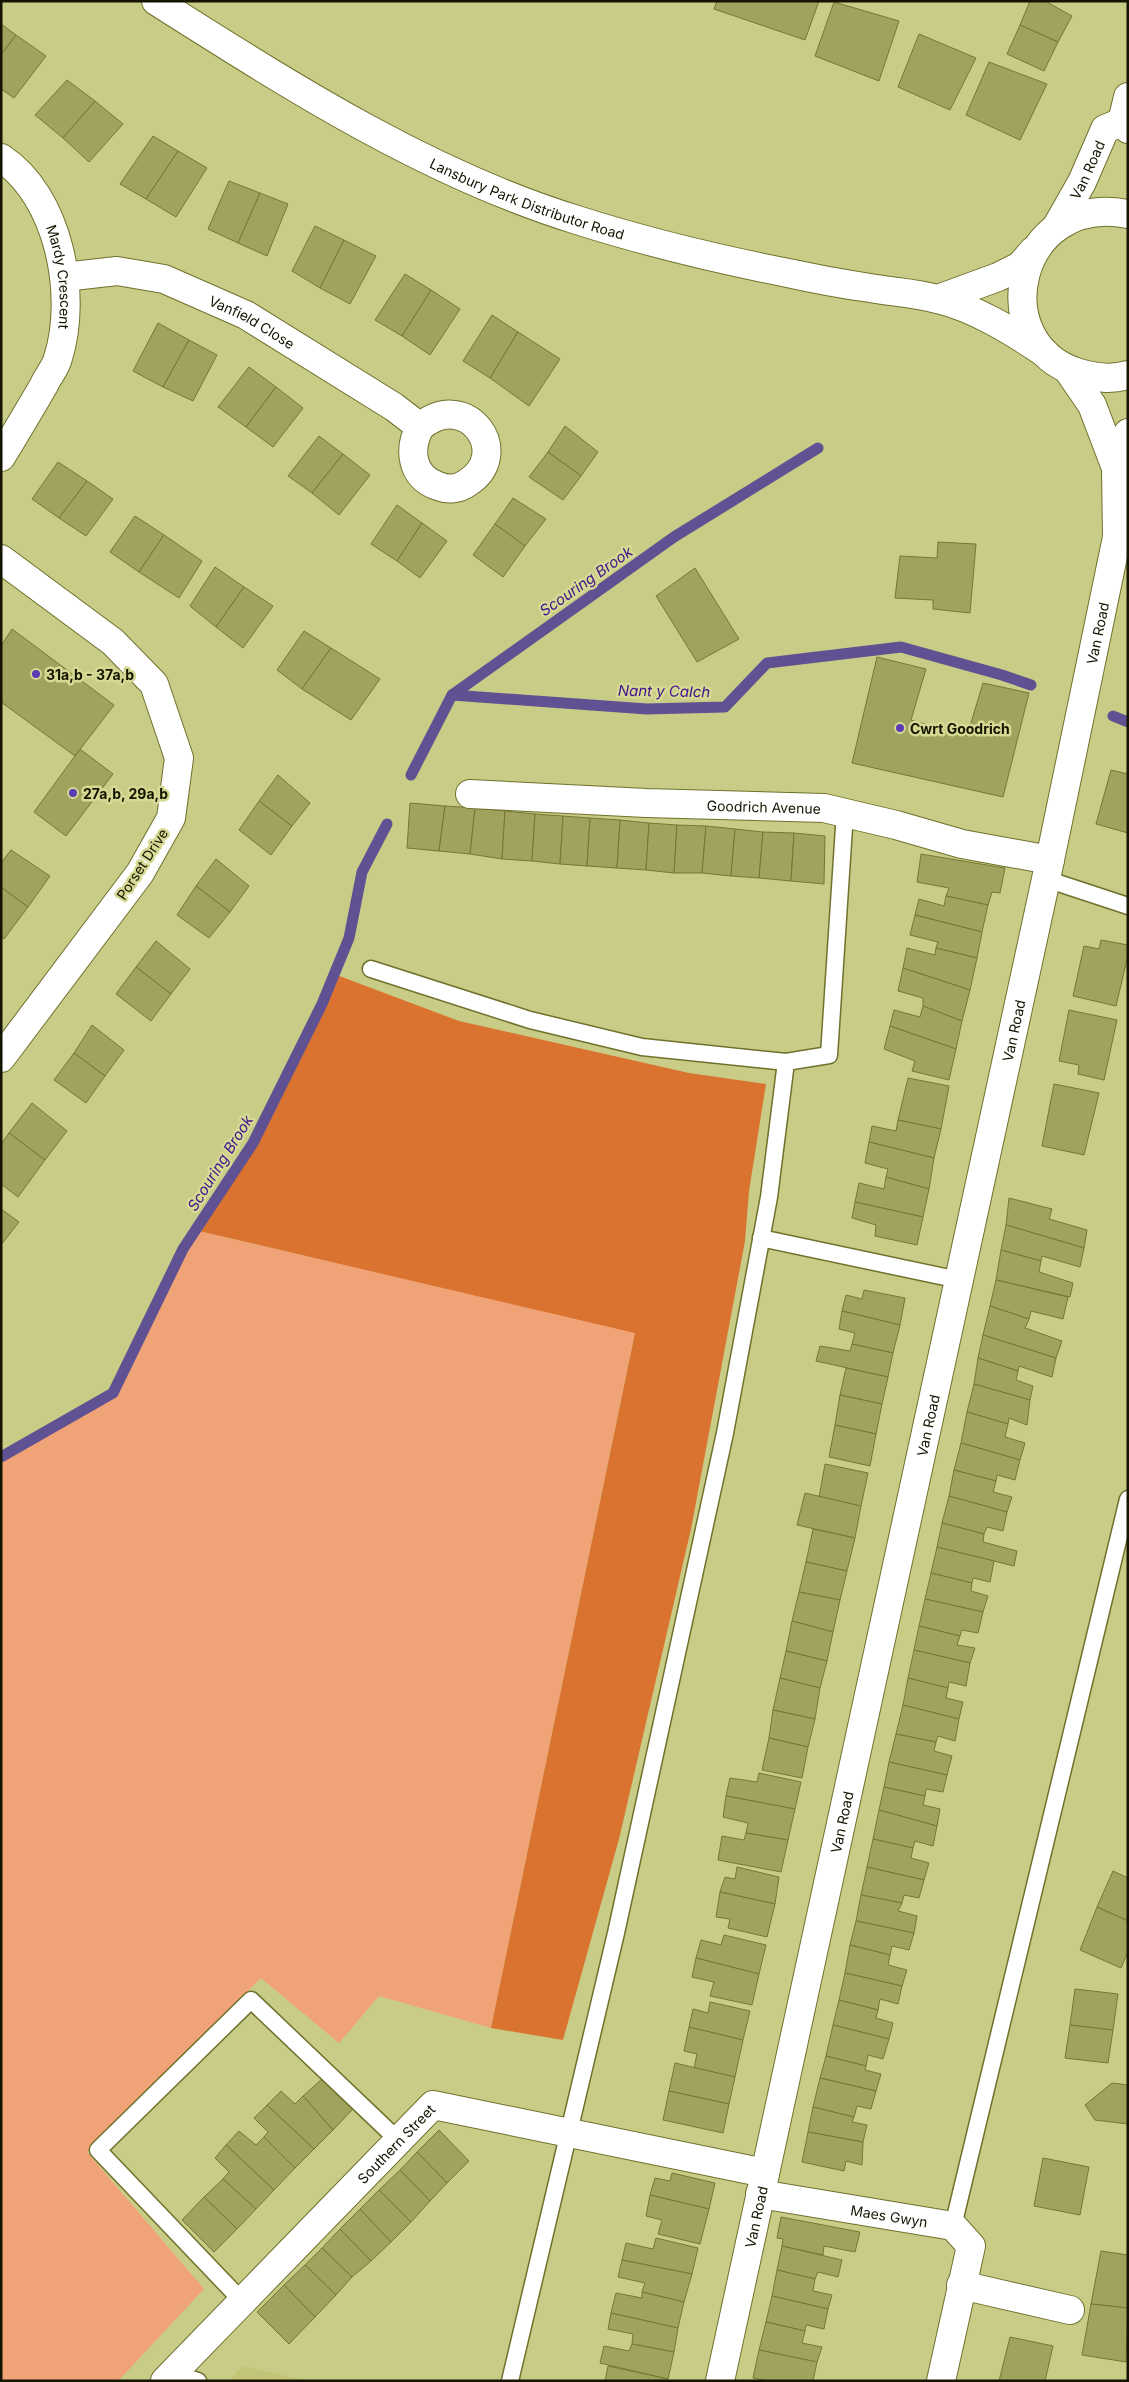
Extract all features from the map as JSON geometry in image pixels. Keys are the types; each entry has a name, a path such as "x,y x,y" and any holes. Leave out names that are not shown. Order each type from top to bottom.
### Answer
{"street":[{"name":"Lansbury Park Distributor Road","path":"156,1 265,70 401,147 492,188 575,220 668,246 753,266 938,299 972,312 1014,333 1068,370"},
{"name":"Van Road","path":"1057,226 1082,182 1105,129 1126,116"},
{"name":"Mardy Crescent","path":"1,158 10,164 36,194 52,223 64,277 65,319 58,359 1,457"},
{"path":"1057,226 1083,214 1112,211 1128,214"},
{"name":"Lansbury Park Distributor Road","path":"938,299 973,288 1020,266 1057,226"},
{"path":"1037,246 1025,272 1022,299 1029,329 1044,353"},
{"name":"Vanfield Close","path":"64,277 117,271 164,279 246,315 394,407 420,427"},
{"name":"Van Road","path":"720,2381 1048,869 1122,539 1116,468 1092,405 1068,370"},
{"path":"1068,370 1096,378 1128,375"},
{"name":"Van Road","path":"1116,468 1128,433"},
{"name":"Porset Drive","path":"1,559 113,642 154,684 179,758 171,818 140,873 1,1058"},
{"name":"Goodrich Avenue","path":"470,794 646,803 824,808 896,824 1048,869"},
{"name":"Southern Street","path":"169,2377 433,2105 569,2132 762,2183"},
{"name":"Maes Gwyn","path":"762,2183 953,2226"},
{"path":"941,2381 971,2246 953,2226"},
{"path":"961,2286 1070,2310"}],"lane":[{"path":"371,969 530,1020 642,1047 786,1062 829,1055 845,812"},
{"path":"1048,869 1128,906"},
{"path":"510,2381 616,1934 725,1432 769,1197 786,1062"},
{"path":"761,1238 959,1280"},
{"path":"953,2226 1128,1499"},
{"path":"242,2301 98,2150 251,2000 399,2141"},
{"path":"169,2377 198,2381"}],"shaded area":[{"path":"334,974 459,1021 689,1073 766,1084 749,1191 745,1241 691,1529 619,1839 563,2040 491,2028 635,1333 195,1230 253,1143"},
{"path":"195,1230 635,1332 491,2028 379,1996 339,2043 261,1978 87,2152 204,2289 118,2381 1,2381 1,1457 113,1393 183,1249"},
{"path":"243,2366 309,2381 228,2381"}],"building":[{"path":"717,1 819,1 805,40 714,9"},
{"path":"1030,1 1045,1 1072,16 1058,42 1020,25"},
{"path":"834,2 899,21 879,81 815,56"},
{"path":"1,24 16,35 1,55"},
{"path":"1020,25 1058,42 1044,71 1007,54"},
{"path":"919,34 976,58 950,110 898,87"},
{"path":"16,35 46,56 14,98 1,89 1,55"},
{"path":"989,62 1047,84 1020,140 966,115"},
{"path":"67,80 95,101 63,138 35,115"},
{"path":"95,101 123,124 89,162 63,138"},
{"path":"153,136 178,151 146,199 120,184"},
{"path":"178,151 207,168 176,217 146,199"},
{"path":"229,181 260,193 238,243 208,229"},
{"path":"260,193 288,204 267,256 238,243"},
{"path":"315,226 344,240 320,288 292,271"},
{"path":"344,240 376,256 350,304 320,288"},
{"path":"405,274 431,290 402,336 375,320"},
{"path":"431,290 460,309 430,355 402,336"},
{"path":"492,315 518,332 490,378 463,361"},
{"path":"158,323 189,340 163,387 133,371"},
{"path":"518,332 560,359 529,406 490,378"},
{"path":"189,340 217,355 193,401 163,387"},
{"path":"249,367 276,387 246,427 218,407"},
{"path":"276,387 303,408 273,447 246,427"},
{"path":"565,426 598,452 581,476 548,452"},
{"path":"319,436 343,454 312,493 288,476"},
{"path":"548,452 581,476 563,500 529,477"},
{"path":"343,454 370,475 339,515 312,493"},
{"path":"58,462 87,481 59,518 32,499"},
{"path":"87,481 113,499 86,536 59,518"},
{"path":"513,498 546,519 525,546 495,524"},
{"path":"397,505 422,523 397,561 371,544"},
{"path":"135,516 164,535 139,572 110,552"},
{"path":"422,523 447,541 420,578 397,561"},
{"path":"495,524 525,546 503,577 473,555"},
{"path":"164,535 202,561 179,598 139,572"},
{"path":"938,542 976,544 970,613 933,609 933,600 895,598 900,556 937,558"},
{"path":"215,567 244,587 216,627 190,606"},
{"path":"695,568 739,639 697,662 656,596"},
{"path":"244,587 273,606 243,648 216,627"},
{"name":"31a,b - 37a,b","path":"12,629 114,705 75,756 1,702 1,646"},
{"path":"304,631 331,648 302,689 277,670"},
{"path":"331,648 380,679 351,720 302,689"},
{"name":"Cwrt Goodrich","path":"877,657 926,669 911,720 967,736 983,683 1029,693 1003,797 852,763"},
{"name":"27a,b, 29a,b","path":"80,749 113,774 66,836 34,812"},
{"path":"1111,770 1128,774 1128,833 1096,824"},
{"path":"278,775 310,803 292,826 259,801"},
{"path":"259,801 292,826 271,855 239,830"},
{"path":"410,803 445,806 439,851 407,848"},
{"path":"445,806 475,808 470,854 439,851"},
{"path":"475,808 505,811 502,859 470,854"},
{"path":"505,811 535,814 532,861 502,859"},
{"path":"535,814 563,816 560,864 532,861"},
{"path":"563,816 590,818 587,866 560,864"},
{"path":"590,818 620,820 617,868 587,866"},
{"path":"620,820 649,823 646,870 617,868"},
{"path":"649,823 677,825 674,873 646,870"},
{"path":"677,825 706,826 702,873 674,873"},
{"path":"706,826 735,829 731,876 702,873"},
{"path":"735,829 763,832 759,878 731,876"},
{"path":"763,832 794,833 791,881 759,878"},
{"path":"794,833 825,836 824,884 791,881"},
{"path":"11,850 50,876 28,907 1,887 1,863"},
{"path":"921,854 1005,868 1000,893 992,892 988,905 946,896 949,888 917,882"},
{"path":"216,859 249,886 230,912 196,886"},
{"path":"196,886 230,912 209,938 177,915"},
{"path":"1,887 28,907 4,939 1,936"},
{"path":"946,896 988,905 982,932 915,915 919,899 944,906"},
{"path":"915,915 982,932 977,958 936,948 938,942 910,935"},
{"path":"1101,940 1128,945 1128,955 1116,1006 1073,996 1084,946 1099,949"},
{"path":"156,941 190,969 171,994 136,967"},
{"path":"907,948 935,955 936,948 977,958 970,990 903,968"},
{"path":"136,967 171,994 151,1021 116,994"},
{"path":"903,968 970,990 962,1021 923,1006 923,998 898,991"},
{"path":"923,1006 962,1021 956,1049 890,1026 894,1010 920,1017"},
{"path":"1069,1010 1117,1020 1104,1080 1078,1074 1079,1065 1059,1061"},
{"path":"92,1025 124,1050 105,1076 74,1053"},
{"path":"890,1026 956,1049 949,1080 912,1071 915,1061 884,1049"},
{"path":"74,1053 105,1076 86,1103 54,1080"},
{"path":"908,1078 949,1086 941,1129 898,1120"},
{"path":"1054,1084 1099,1093 1084,1155 1042,1146"},
{"path":"32,1103 67,1131 45,1160 9,1133"},
{"path":"898,1120 941,1129 934,1158 869,1142 872,1126 896,1131"},
{"path":"9,1133 45,1160 18,1197 1,1184 1,1144"},
{"path":"869,1142 934,1158 929,1189 886,1177 888,1169 865,1163"},
{"path":"886,1177 929,1189 923,1217 855,1202 859,1183 884,1189"},
{"path":"1009,1198 1052,1209 1049,1219 1087,1230 1084,1248 1006,1225"},
{"path":"855,1202 923,1217 917,1245 875,1236 876,1225 852,1218"},
{"path":"1,1209 19,1222 1,1245"},
{"path":"1006,1225 1084,1248 1080,1267 1042,1256 1041,1261 1001,1250"},
{"path":"1001,1250 1041,1261 1039,1272 1073,1283 1070,1297 996,1280"},
{"path":"996,1280 1068,1297 1063,1319 1031,1311 1029,1319 990,1306"},
{"path":"864,1290 905,1298 900,1325 842,1311 846,1295 862,1299"},
{"path":"990,1306 1029,1319 1025,1328 1062,1341 1056,1358 983,1335"},
{"path":"842,1311 900,1325 893,1353 852,1344 855,1333 839,1329"},
{"path":"983,1335 1056,1358 1052,1377 1019,1366 1018,1371 978,1358"},
{"path":"852,1344 893,1353 888,1377 816,1361 820,1346 850,1351"},
{"path":"978,1358 1018,1371 1016,1380 1033,1386 1030,1400 974,1384"},
{"path":"846,1368 888,1377 882,1404 840,1395"},
{"path":"974,1384 1030,1400 1027,1425 1009,1418 1008,1424 967,1412"},
{"path":"840,1395 882,1404 876,1434 835,1425"},
{"path":"967,1412 1008,1424 1005,1437 1025,1443 1020,1460 961,1443"},
{"path":"835,1425 876,1434 870,1466 829,1457"},
{"path":"961,1443 1020,1460 1015,1480 997,1475 996,1481 954,1470"},
{"path":"825,1464 868,1473 861,1506 819,1497"},
{"path":"954,1470 996,1481 993,1492 1012,1497 1007,1512 949,1496"},
{"path":"805,1493 861,1506 855,1538 797,1525"},
{"path":"949,1496 1007,1512 1003,1531 987,1527 984,1534 942,1523"},
{"path":"942,1523 984,1534 983,1542 1017,1551 1014,1566 937,1547"},
{"path":"813,1529 855,1538 847,1571 806,1562"},
{"path":"937,1547 994,1561 990,1582 973,1578 972,1583 931,1573"},
{"path":"806,1562 847,1571 840,1600 799,1592"},
{"path":"931,1573 972,1583 971,1591 988,1596 983,1612 925,1599"},
{"path":"799,1592 840,1600 833,1632 792,1621"},
{"path":"925,1599 983,1612 978,1633 962,1630 960,1636 919,1626"},
{"path":"792,1621 833,1632 827,1661 786,1651"},
{"path":"919,1626 960,1636 957,1645 975,1648 970,1663 914,1650"},
{"path":"914,1650 970,1663 966,1686 949,1682 948,1688 908,1678"},
{"path":"786,1651 827,1661 820,1688 780,1678"},
{"path":"780,1678 820,1688 815,1719 773,1710"},
{"path":"908,1678 948,1688 946,1698 963,1702 959,1719 903,1705"},
{"path":"903,1705 959,1719 955,1741 938,1736 936,1742 896,1734"},
{"path":"773,1710 815,1719 808,1747 769,1738"},
{"path":"896,1734 936,1742 934,1751 952,1756 947,1775 889,1762"},
{"path":"769,1738 808,1747 802,1778 762,1770"},
{"path":"889,1762 947,1775 943,1792 926,1789 925,1796 884,1787"},
{"path":"759,1773 801,1782 795,1809 726,1796 730,1778 757,1782"},
{"path":"884,1787 925,1796 923,1805 940,1809 937,1826 879,1810"},
{"path":"726,1796 795,1809 788,1840 746,1833 748,1823 723,1817"},
{"path":"879,1810 937,1826 933,1846 915,1841 913,1848 873,1839"},
{"path":"746,1833 788,1840 781,1872 718,1860 722,1836 744,1840"},
{"path":"873,1839 913,1848 911,1858 929,1863 924,1880 867,1867"},
{"path":"737,1867 779,1877 775,1904 720,1892 725,1877 735,1879"},
{"path":"867,1867 924,1880 919,1898 904,1895 902,1903 861,1895"},
{"path":"1113,1871 1128,1878 1128,1921 1097,1907"},
{"path":"720,1892 775,1904 767,1937 728,1928 730,1919 716,1917"},
{"path":"861,1895 902,1903 898,1911 917,1916 914,1933 856,1921"},
{"path":"1097,1907 1128,1921 1128,1952 1121,1968 1080,1950"},
{"path":"856,1921 914,1933 909,1950 892,1946 890,1955 850,1945"},
{"path":"724,1935 766,1945 759,1974 696,1958 701,1940 721,1945"},
{"path":"850,1945 890,1955 888,1965 907,1970 902,1986 845,1973"},
{"path":"696,1958 759,1974 752,2005 710,1996 714,1982 692,1977"},
{"path":"845,1973 902,1986 898,2004 880,1999 878,2010 839,2000"},
{"path":"1075,1989 1118,1994 1113,2030 1070,2025"},
{"path":"839,2000 878,2010 876,2018 893,2023 889,2039 833,2025"},
{"path":"710,2002 750,2011 743,2040 689,2027 693,2009 708,2013"},
{"path":"833,2025 889,2039 883,2059 868,2055 866,2066 826,2056"},
{"path":"1070,2025 1113,2030 1108,2063 1065,2058"},
{"path":"689,2027 743,2040 735,2077 694,2068 697,2054 684,2051"},
{"path":"826,2056 866,2066 865,2070 881,2074 876,2091 820,2078"},
{"path":"675,2063 735,2077 729,2104 669,2091"},
{"path":"323,2078 353,2109 333,2130 303,2096"},
{"path":"820,2078 876,2091 871,2109 857,2106 854,2117 813,2107"},
{"path":"1112,2083 1128,2085 1128,2124 1095,2120 1085,2105"},
{"path":"281,2091 295,2104 303,2096 333,2130 314,2149 267,2105"},
{"path":"669,2091 729,2104 723,2133 663,2120"},
{"path":"267,2105 314,2149 295,2168 264,2137 268,2132 254,2118"},
{"path":"813,2107 854,2117 852,2122 867,2125 863,2142 808,2132"},
{"path":"439,2130 469,2161 447,2183 417,2152"},
{"path":"239,2131 256,2145 264,2137 295,2168 274,2190 226,2145"},
{"path":"808,2132 863,2142 862,2165 846,2161 844,2171 802,2162"},
{"path":"226,2145 274,2190 256,2209 223,2179 229,2172 215,2158"},
{"path":"417,2152 447,2183 430,2201 400,2170"},
{"path":"1043,2158 1089,2167 1080,2215 1034,2206"},
{"path":"400,2170 430,2201 411,2222 379,2190"},
{"path":"672,2173 715,2183 709,2209 650,2195 655,2178 670,2181"},
{"path":"223,2179 256,2209 237,2229 204,2197"},
{"path":"379,2190 411,2222 391,2242 360,2209"},
{"path":"650,2195 709,2209 700,2244 658,2234 662,2220 646,2216"},
{"path":"204,2197 237,2229 214,2252 182,2220"},
{"path":"360,2209 391,2242 371,2261 340,2229"},
{"path":"781,2217 860,2232 855,2252 824,2246 823,2255 782,2246 783,2239 777,2238"},
{"path":"340,2229 371,2261 352,2277 322,2248"},
{"path":"656,2238 698,2248 692,2274 622,2260 626,2243 653,2249"},
{"path":"782,2246 842,2260 838,2277 818,2272 815,2279 777,2270"},
{"path":"322,2248 352,2277 336,2295 305,2265"},
{"path":"1101,2251 1128,2255 1128,2308 1091,2304"},
{"path":"622,2260 692,2274 684,2302 642,2292 645,2283 618,2277"},
{"path":"305,2265 336,2295 315,2317 284,2285"},
{"path":"777,2270 815,2279 813,2291 832,2295 828,2309 772,2296"},
{"path":"284,2285 315,2317 289,2344 257,2312"},
{"path":"642,2292 684,2302 678,2328 611,2313 616,2293 642,2298"},
{"path":"772,2296 828,2309 824,2329 806,2325 805,2331 766,2322"},
{"path":"1091,2304 1128,2308 1126,2362 1082,2355"},
{"path":"611,2313 678,2328 674,2352 632,2344 633,2334 608,2329"},
{"path":"766,2322 805,2331 802,2343 822,2347 817,2362 759,2350"},
{"path":"1010,2337 1053,2346 1045,2381 999,2381"},
{"path":"632,2344 674,2352 668,2379 600,2363 604,2346 629,2351"},
{"path":"759,2350 817,2362 813,2381 767,2381 753,2378"},
{"path":"608,2366 668,2379 668,2381 605,2381"}],"waterway":[{"name":"Scouring Brook","path":"411,775 452,695 674,537 818,448"},
{"name":"Nant y Calch","path":"452,695 647,709 725,707 767,663 901,647 1031,685"},
{"name":"Nant y Calch","path":"1113,716 1128,722"},
{"name":"Scouring Brook","path":"1,1457 113,1393 183,1249 253,1143 322,1004 349,938 362,872 387,824"}],"place":[{"name":"31a,b - 37a,b","path":"36,674"},
{"name":"Cwrt Goodrich","path":"900,728"},
{"name":"27a,b, 29a,b","path":"73,793"}]}
